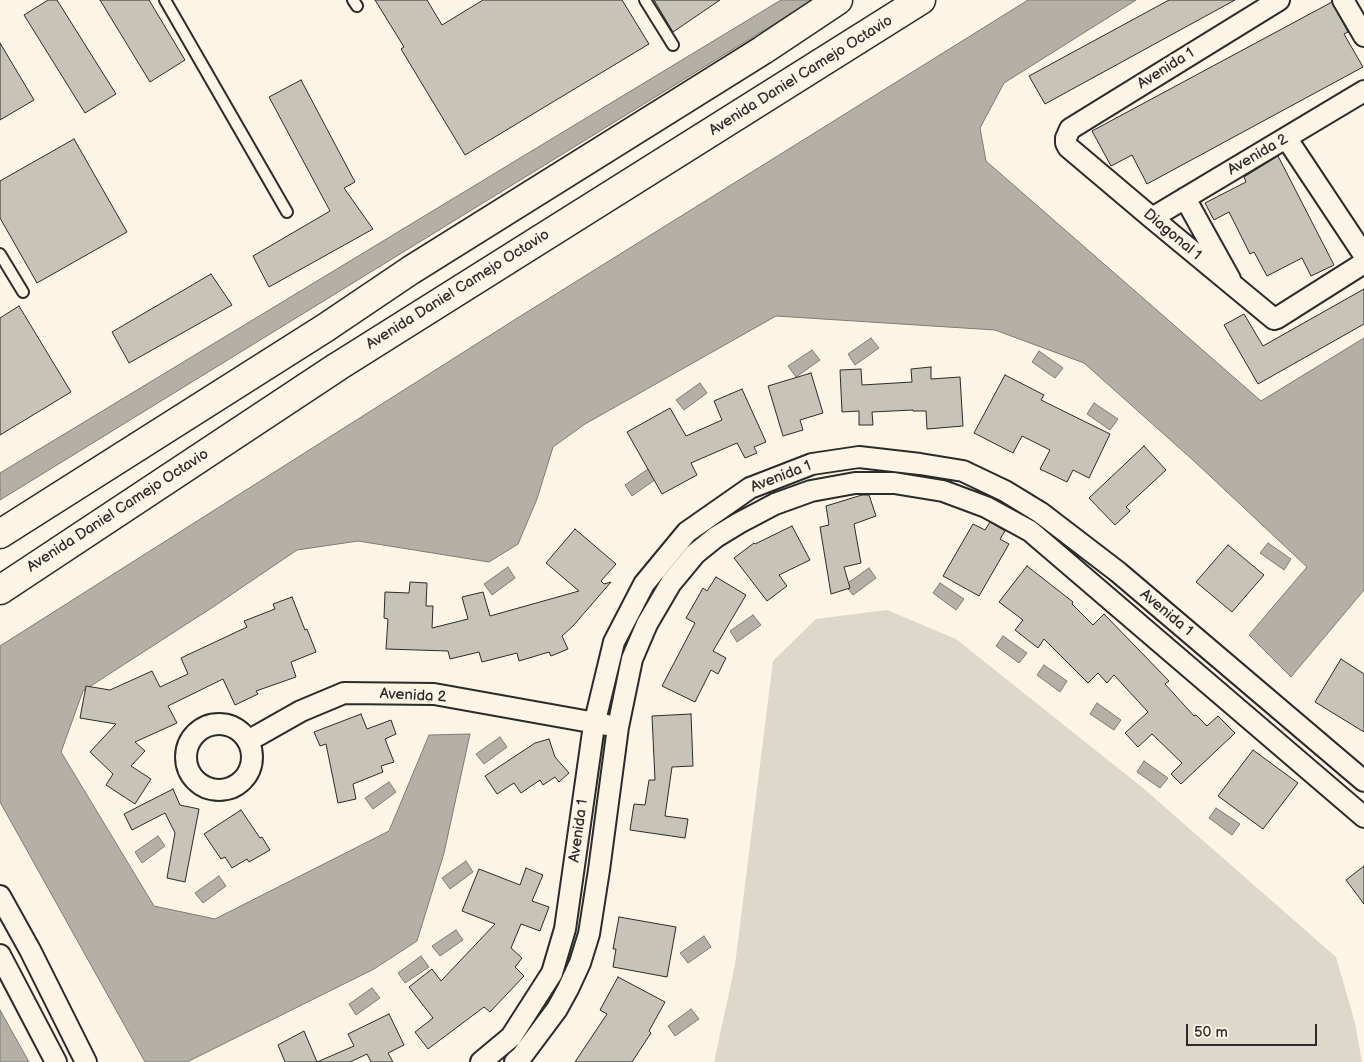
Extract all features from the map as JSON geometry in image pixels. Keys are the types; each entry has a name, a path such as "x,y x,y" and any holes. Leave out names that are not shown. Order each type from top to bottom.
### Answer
{"main road":[{"path":"0,534 325,328 411,270 763,50 838,0"},
{"name":"Avenida Daniel Camejo Octavio","path":"0,590 337,366 921,0"}],"street":[{"name":"Avenida 1","path":"1068,146 1066,138 1070,128 1279,0"},
{"path":"1343,0 1364,36"},
{"name":"Avenida 2","path":"1152,218 1287,139 1364,91"},
{"path":"1287,139 1364,255"},
{"name":"Diagonal 1","path":"1068,146 1271,317 1278,318 1364,263"},
{"path":"1185,198 1236,289"},
{"name":"Avenida 1","path":"481,1062 511,1037 552,973 565,929 595,723 614,642 644,584 687,532 750,488 812,464 859,457 963,470 1005,491 1041,513 1118,572 1364,781"},
{"name":"Avenida 1","path":"515,1062 522,1056 557,1009 568,989 589,934 618,727 632,659 647,624 671,583 695,554 716,537 738,523 775,504 811,491 855,483 894,483 943,491 986,507 1030,531 1362,811"},
{"path":"1221,694 1239,674"},
{"name":"Avenida 2","path":"248,741 300,711 344,694 434,694 618,727"},
{"path":"0,896 30,950 86,1062"},
{"path":"0,955 56,1062"}],"lane":[{"path":"165,0 288,212"},
{"path":"645,0 673,44"},
{"path":"0,254 23,292"}],"shaded area":[{"path":"781,0 813,0 0,500 0,473"},
{"path":"1028,0 1136,0 1004,83 980,128 986,161 1261,401 1364,338 1364,590 1291,677 1249,635 1307,567 1194,461 1084,363 995,330 776,316 585,424 553,447 537,499 518,544 489,562 358,541 297,550 83,691 61,752 154,906 215,919 389,831 429,735 470,734 444,853 417,941 374,969 187,1062 145,1062 0,802 0,646 519,317"},
{"path":"871,338 879,348 855,365 848,354"},
{"path":"812,350 820,360 796,377 788,366"},
{"path":"1039,351 1063,368 1055,378 1032,362"},
{"path":"700,383 707,393 684,410 676,400"},
{"path":"1094,403 1118,419 1110,430 1087,414"},
{"path":"648,469 656,479 632,496 625,485"},
{"path":"1268,543 1291,559 1284,570 1260,553"},
{"path":"508,567 515,578 492,595 484,584"},
{"path":"869,568 876,578 853,595 845,585"},
{"path":"940,583 964,599 956,610 933,593"},
{"path":"887,610 956,639 1143,788 1336,957 1355,1023 1362,1062 714,1062 735,965 773,661 816,619"},
{"path":"753,615 761,625 737,642 730,631"},
{"path":"1003,636 1027,653 1019,663 996,646"},
{"path":"1044,665 1067,681 1060,692 1037,675"},
{"path":"1097,703 1121,720 1114,730 1090,714"},
{"path":"500,737 507,747 484,764 476,754"},
{"path":"1144,761 1168,778 1160,788 1137,772"},
{"path":"389,782 396,792 373,809 365,798"},
{"path":"1216,808 1240,824 1232,835 1209,818"},
{"path":"158,836 165,846 142,863 135,852"},
{"path":"466,861 473,872 450,889 442,878"},
{"path":"219,876 226,886 203,903 195,893"},
{"path":"456,930 463,940 440,956 432,946"},
{"path":"704,936 711,947 688,963 680,953"},
{"path":"421,956 429,967 405,983 398,973"},
{"path":"372,988 380,998 356,1015 349,1004"},
{"path":"691,1009 699,1019 675,1036 668,1026"},
{"path":"0,1010 29,1062 0,1062"}],"building":[{"path":"48,0 57,0 116,94 85,113 24,15"},
{"path":"100,0 149,0 185,60 150,82"},
{"path":"375,0 427,0 442,25 483,0 622,0 649,44 465,155 401,49 404,47"},
{"path":"654,0 720,0 673,32"},
{"path":"1169,0 1235,0 1045,104 1029,76"},
{"path":"1332,2 1348,32 1344,34 1363,67 1147,184 1132,155 1111,166 1092,131"},
{"path":"0,43 34,100 0,120"},
{"path":"301,80 355,182 344,188 373,229 269,287 253,256 330,211 269,97"},
{"path":"74,139 127,232 37,283 0,218 0,181"},
{"path":"1278,156 1334,265 1311,276 1302,258 1267,276 1254,252 1250,254 1229,212 1214,220 1205,203 1246,182 1244,177"},
{"path":"211,274 232,305 129,363 112,332"},
{"path":"1364,289 1364,324 1258,384 1224,325 1244,314 1263,346"},
{"path":"19,306 71,392 0,435 0,318"},
{"path":"931,367 931,379 960,377 963,426 927,429 926,411 913,410 872,412 873,425 859,425 859,411 842,412 840,370 861,369 862,385 912,382 911,369"},
{"path":"811,373 823,413 800,420 803,430 783,436 768,386"},
{"path":"1005,375 1044,395 1041,400 1110,434 1089,478 1073,470 1067,482 1040,469 1050,450 1022,436 1013,453 974,433"},
{"path":"742,389 766,442 754,447 757,453 745,458 737,443 691,463 697,475 662,494 627,432 670,408 686,436 722,420 714,401"},
{"path":"1144,446 1166,470 1126,507 1130,511 1115,525 1089,498"},
{"path":"862,495 869,495 876,516 854,524 861,563 844,567 850,588 831,594 820,527 829,525 826,506"},
{"path":"990,522 1005,531 1000,539 1009,544 979,596 943,576 973,524 985,530"},
{"path":"792,526 810,560 779,575 787,586 767,601 734,558 754,543"},
{"path":"575,529 616,564 601,581 604,584 611,582 562,636 568,649 551,656 549,652 519,661 517,653 482,662 479,652 450,659 448,651 386,649 388,619 384,618 385,592 409,593 410,582 427,583 426,606 433,606 432,628 468,619 462,597 483,592 490,616 579,591 546,563"},
{"path":"1228,545 1264,575 1232,612 1196,582"},
{"path":"1027,566 1073,602 1072,604 1093,625 1104,614 1169,681 1165,684 1194,716 1196,715 1207,726 1218,716 1235,733 1181,784 1171,774 1182,763 1152,734 1138,747 1125,733 1148,712 1114,675 1107,683 1098,673 1088,683 1044,639 1038,648 1015,630 1023,620 999,602"},
{"path":"716,577 746,595 713,651 726,658 718,674 711,670 695,702 662,686 695,623 686,618 703,588 707,591"},
{"path":"292,597 316,652 291,662 296,677 256,691 258,694 235,705 223,679 168,706 177,723 135,742 145,751 131,766 151,779 135,804 106,785 113,774 90,752 116,724 80,718 86,686 110,690 152,671 160,687 188,674 181,658 247,627 244,621 275,609 273,604"},
{"path":"1341,659 1364,674 1364,732 1315,702"},
{"path":"361,714 367,729 391,720 396,734 385,739 394,762 381,766 383,772 353,784 356,799 338,803 326,744 320,746 314,732"},
{"path":"691,714 693,766 672,767 665,816 688,819 685,838 630,830 634,804 645,805 649,780 655,780 652,716"},
{"path":"549,739 555,757 569,773 559,782 555,777 543,785 540,780 521,793 514,783 497,794 485,776 535,743"},
{"path":"1253,750 1298,783 1263,829 1218,796"},
{"path":"173,789 180,805 199,809 185,882 167,878 175,833 165,813 132,830 124,814"},
{"path":"241,810 270,850 249,862 247,859 232,868 225,857 221,859 204,834"},
{"path":"1364,866 1364,904 1346,880"},
{"path":"526,868 543,875 532,901 549,907 540,931 521,924 511,948 522,958 515,967 524,976 490,1012 484,1007 428,1049 415,1032 433,1018 409,987 432,969 441,981 495,924 462,911 479,869 520,885"},
{"path":"619,917 676,927 667,977 613,967 616,949 613,949"},
{"path":"618,977 665,1002 649,1031 651,1033 632,1062 575,1062 607,1014 600,1010"},
{"path":"389,1014 404,1045 388,1053 393,1062 371,1062 367,1054 350,1062 317,1062 354,1046 348,1034"},
{"path":"304,1031 317,1062 285,1062 278,1045"}]}
